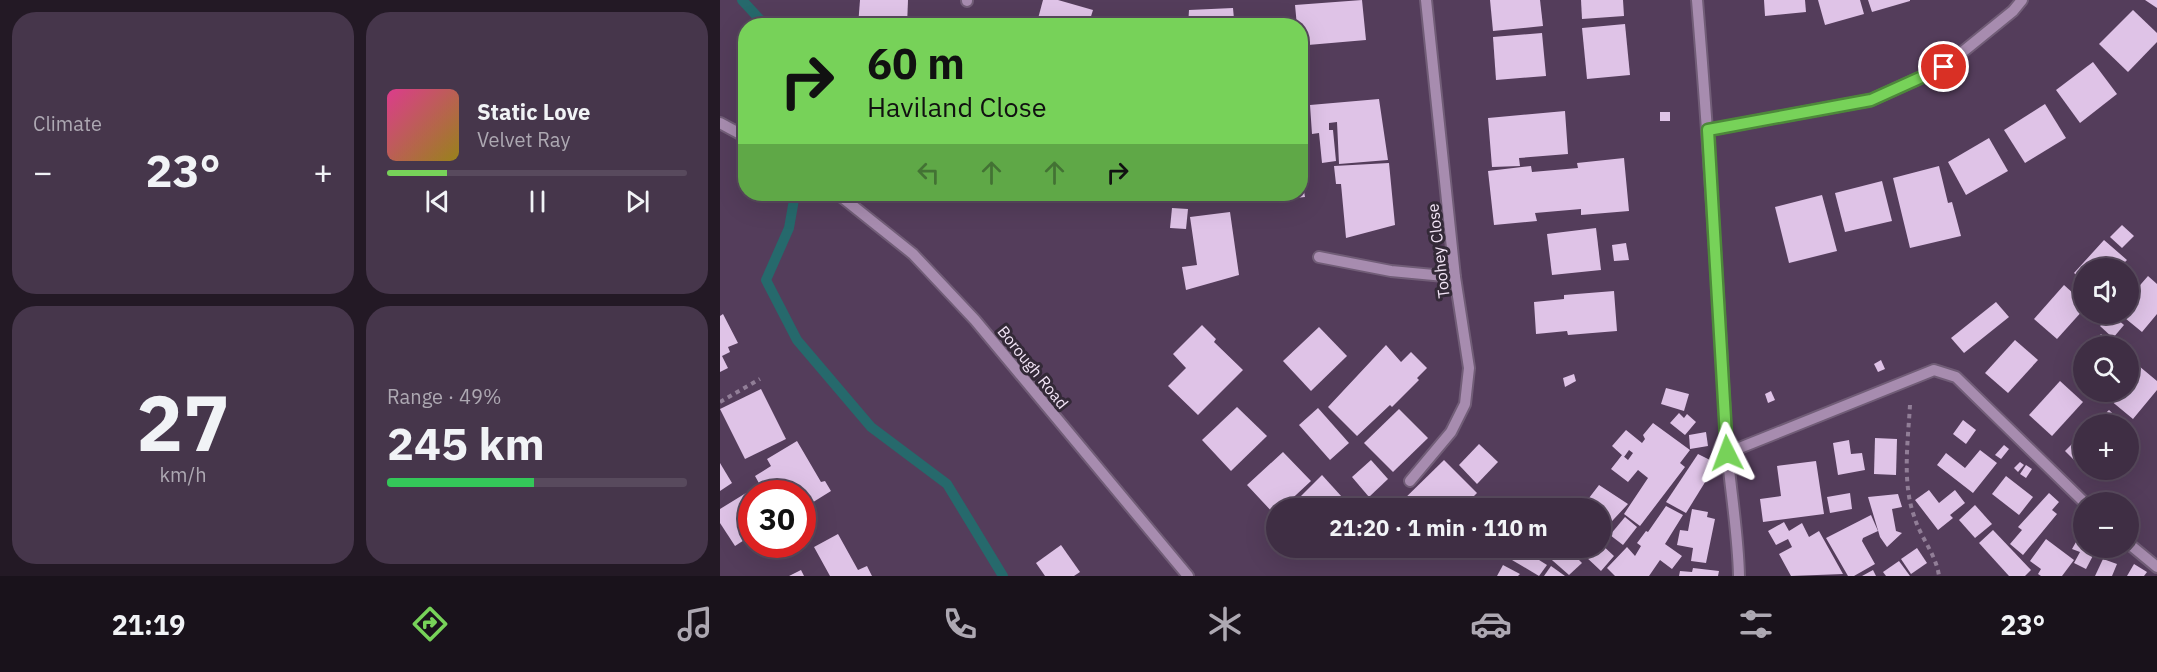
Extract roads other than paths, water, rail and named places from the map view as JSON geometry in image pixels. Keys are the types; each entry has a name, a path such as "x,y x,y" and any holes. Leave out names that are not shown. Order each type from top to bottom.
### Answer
{"street":[{"name":"Toohey Close","path":"1410,481 1451,432 1465,404 1469,368 1455,277 1426,0"},
{"path":"1697,0 1708,130 1727,453 1738,534 1739,576"},
{"path":"1708,130 1871,100 1944,67 2013,11 2022,0"},
{"path":"720,123 738,132"},
{"name":"Borough Road","path":"847,201 913,254 975,320 1188,576"},
{"path":"1319,257 1391,271 1455,277"},
{"path":"1727,453 1934,370 1956,377 2074,492"},
{"path":"2139,552 2157,567"}],"waterway":[{"path":"742,0 759,18"},
{"path":"794,201 789,228 766,280 797,340 871,427 947,484 1003,576"}]}
